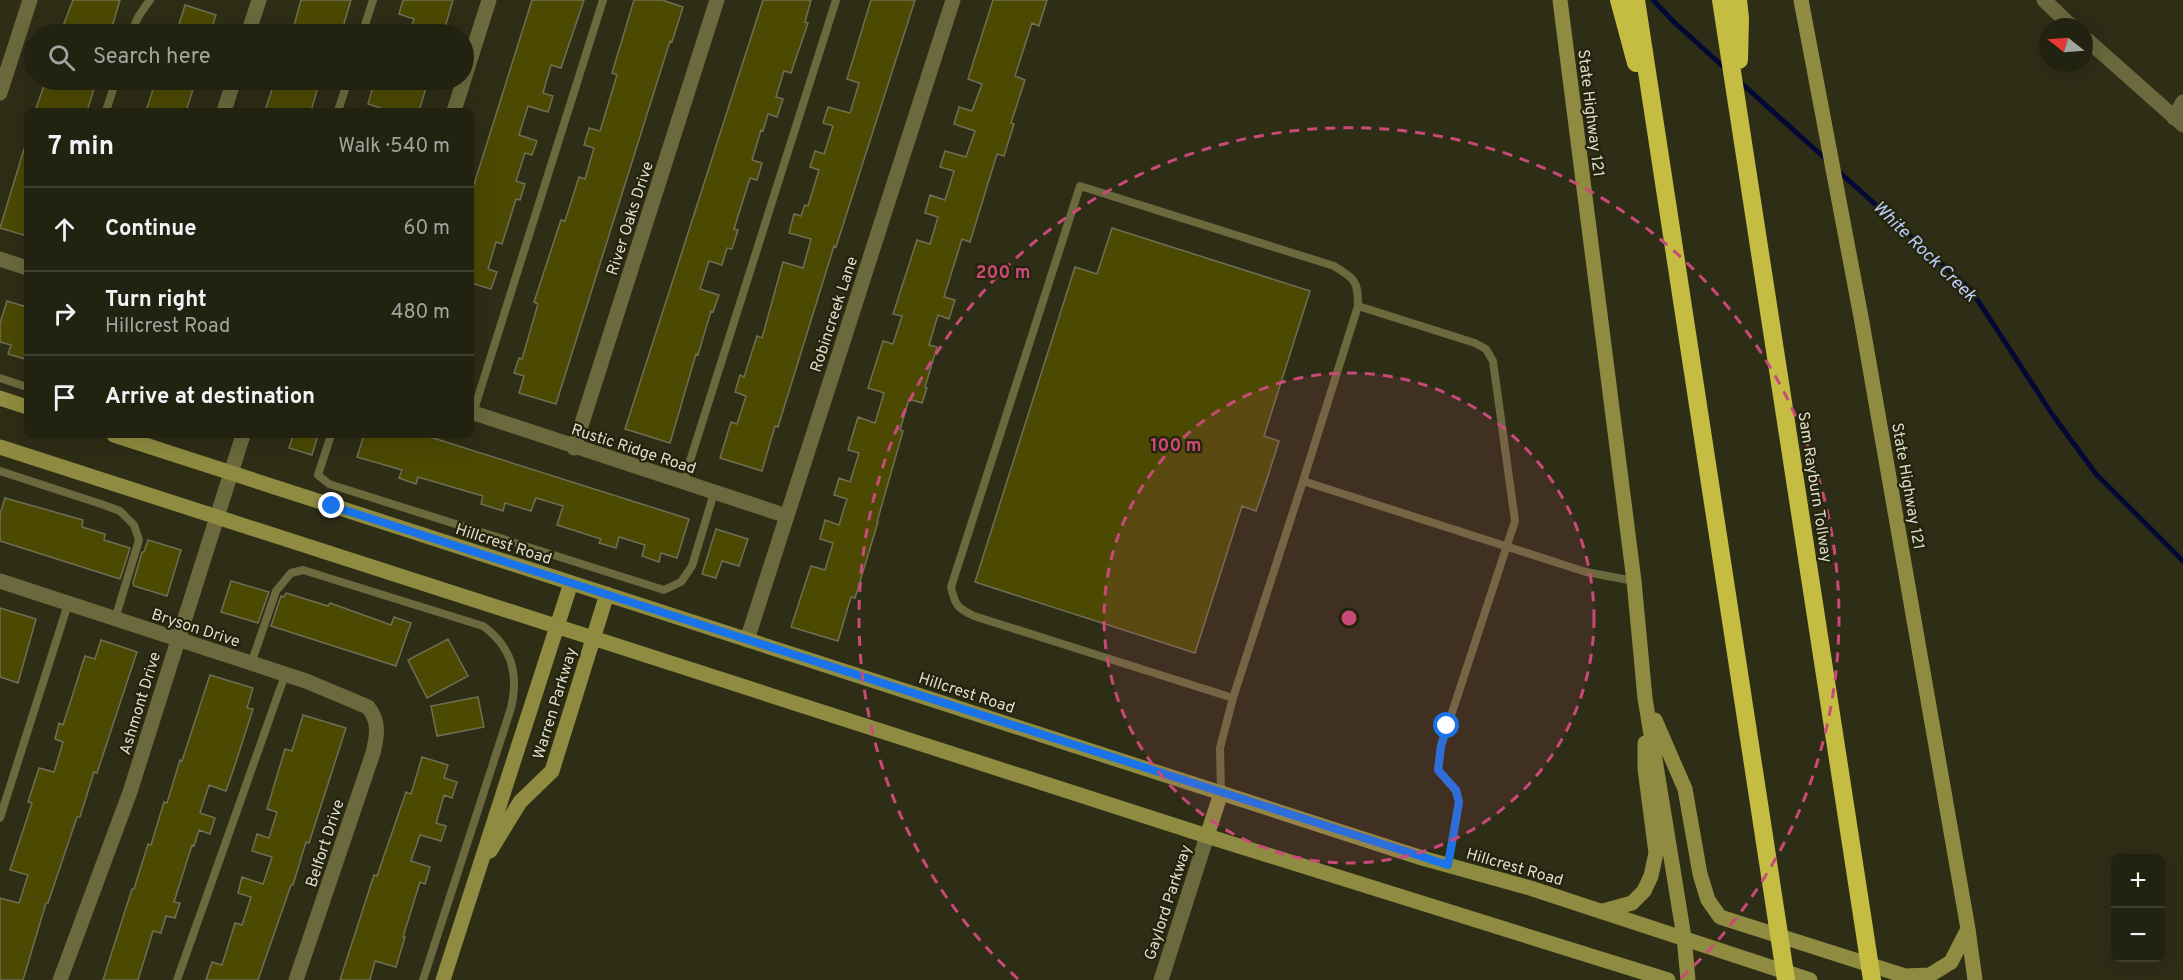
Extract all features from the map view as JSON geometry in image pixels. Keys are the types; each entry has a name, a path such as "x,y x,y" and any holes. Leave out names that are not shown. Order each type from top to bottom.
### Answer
{"highway":[{"path":"1619,0 1656,128"},
{"path":"1636,0 1786,980"},
{"name":"Sam Rayburn Tollway","path":"1721,0 1872,980"},
{"path":"1738,0 1740,18 1738,107"}],"main road":[{"name":"State Highway 121","path":"1560,0 1634,580 1645,698 1688,980"},
{"name":"State Highway 121","path":"1802,0 1861,317 1975,980"},
{"path":"0,398 24,406"},
{"name":"Hillcrest Road","path":"123,438 1221,793 1603,911 1810,980"},
{"path":"0,447 1207,836 1668,980"},
{"name":"Warren Parkway","path":"443,980 556,626 572,583"},
{"name":"Warren Parkway","path":"477,871 520,802 552,771 607,594"},
{"path":"1645,698 1685,789 1700,874 1708,900 1720,917 1905,976 1930,975 1951,962 1968,929"},
{"path":"1603,911 1632,903 1644,891 1656,853 1645,769 1645,698"},
{"path":"1207,836 1221,793"}],"street":[{"path":"0,93 30,0"},
{"path":"251,24 259,0"},
{"path":"474,48 489,0"},
{"name":"River Oaks Drive","path":"574,447 717,0"},
{"name":"Robincreek Lane","path":"747,640 953,0"},
{"path":"2043,0 2062,18"},
{"path":"2093,45 2179,121 2183,102"},
{"path":"225,108 231,90"},
{"path":"455,108 461,90"},
{"path":"0,259 24,267"},
{"name":"Rustic Ridge Road","path":"474,413 787,516"},
{"name":"Ashmont Drive","path":"60,980 130,792 242,438"},
{"name":"Bryson Drive","path":"0,581 285,675 368,707 374,716"},
{"name":"Belfort Drive","path":"296,980 373,753 378,732 374,716"},
{"name":"Gaylord Parkway","path":"1161,980 1207,836"}],"lane":[{"path":"135,24 150,0"},
{"path":"365,24 373,0"},
{"path":"474,406 603,0"},
{"path":"683,483 837,0"},
{"path":"107,108 113,90"},
{"path":"339,108 345,90"},
{"path":"1221,793 1220,748 1233,698 1358,306 1358,287 1352,276 1334,266 1080,186 951,587 954,600 959,609 974,616 1233,698"},
{"path":"1358,306 1475,343 1486,349 1493,361 1515,521 1441,746 1438,770 1456,790 1459,802 1448,865"},
{"path":"0,378 24,386"},
{"path":"330,438 318,475 329,484 664,591 681,582 692,566 714,492"},
{"path":"0,471 120,511 134,525 139,540 115,619"},
{"path":"1303,481 1586,572 1634,580"},
{"path":"251,664 276,591 291,573 303,570 483,626 503,644 515,674 515,691 511,708 423,980"},
{"path":"0,818 68,604"},
{"path":"177,980 285,675"}],"building":[{"path":"73,0 120,0 113,24 64,24"},
{"path":"301,0 351,0 344,24 294,24"},
{"path":"403,0 453,0 446,24 412,24 414,19 399,14"},
{"path":"532,0 584,0 561,68 551,65 543,93 553,96 548,112 528,106 519,135 537,141 532,155 525,153 516,181 525,184 520,200 516,199 502,244 496,242 488,269 497,272 491,289 474,284 474,184"},
{"path":"634,0 662,0 683,7 672,42 670,41 556,404 519,393 524,376 514,373 519,358 522,359 538,304 534,302 561,220 565,221 579,177 585,179 594,148 584,145 589,128 600,131 617,75 612,73"},
{"path":"763,0 811,0 805,22 808,23 791,73 784,71 776,97 783,99 777,117 768,114 763,131 761,130 752,160 762,163 757,180 750,178 734,229 738,230 732,249 727,248 722,265 709,261 700,289 719,295 713,312 711,311 698,355 696,354 670,443 625,429"},
{"path":"871,0 915,0 762,471 720,458 731,422 737,424 746,396 735,392 740,375 744,377 757,336 762,338 783,262 803,268 811,239 789,233 794,214 801,216 805,205 808,206 819,170 810,167 815,151 824,154 833,126 823,123 828,107 850,113 859,83 847,79"},
{"path":"993,0 1047,0 1039,26 1032,23 1015,76 1025,80 1011,123 1014,124 1004,156 997,154 970,242 962,239 944,297 955,300 949,319 938,315 929,345 937,347 922,403 909,399 900,430 903,431 878,522 855,598 851,597 838,641 791,627 811,566 825,570 833,543 820,539 825,520 839,525 847,499 834,495 839,478 850,482 859,453 848,450 858,417 875,423 884,393 868,388 883,341 893,344 902,316 893,314 917,240 930,244 938,217 925,213 930,195 945,200 954,171 940,167 945,151 966,157 975,131 954,124 959,107 972,111 982,84 968,79"},
{"path":"185,5 216,15 213,24 179,24"},
{"path":"42,90 94,90 88,108 36,108"},
{"path":"153,90 193,90 187,108 147,108"},
{"path":"272,90 317,90 312,108 266,108"},
{"path":"372,90 425,90 420,108 381,108 368,104"},
{"path":"24,149 24,235 0,228"},
{"path":"1112,228 1310,291 1264,436 1279,441 1268,476 1256,511 1242,506 1195,653 975,582 1075,267 1097,274"},
{"path":"7,301 24,306 24,359 8,354 11,345 0,342 0,323"},
{"path":"292,438 317,438 312,455 289,448"},
{"path":"363,438 433,438 689,519 677,558 661,553 659,562 642,556 645,545 619,537 616,548 599,543 601,539 557,525 563,506 536,498 531,511 505,503 503,511 481,504 483,496 418,477 416,484 399,478 402,470 357,457"},
{"path":"5,498 83,520 82,527 105,534 104,540 130,548 120,579 0,541 0,514"},
{"path":"716,529 748,539 739,566 722,561 716,578 702,574"},
{"path":"148,540 181,550 167,596 134,586 142,552"},
{"path":"231,581 269,592 258,623 221,612"},
{"path":"286,593 328,606 330,603 391,625 394,617 411,623 396,666 271,626 281,596 284,597"},
{"path":"0,608 36,619 18,683 0,677"},
{"path":"448,639 468,676 427,698 408,660"},
{"path":"101,640 137,652 97,773 94,772 80,817 77,817 48,903 46,903 23,980 0,980 0,898 19,903 28,875 10,870 32,803 28,802 39,768 54,772 63,742 55,739 59,723 63,725 85,656 95,659"},
{"path":"210,675 253,688 247,708 253,709 226,791 209,785 200,813 215,818 210,834 199,830 174,902 180,903 175,918 166,916 161,933 153,931 138,980 103,980 132,889 134,889 148,844 151,845 164,802 167,803"},
{"path":"478,697 484,727 437,736 431,706"},
{"path":"303,715 346,728 309,843 306,842 293,885 291,885 258,980 206,980 212,962 222,965 235,923 242,925 251,897 238,893 242,877 263,884 272,857 252,851 257,834 269,838 277,812 267,809 285,749 292,751"},
{"path":"422,757 448,765 444,778 457,782 452,798 444,795 436,823 446,826 441,841 420,835 411,861 430,867 425,884 420,882 396,967 375,961 370,980 340,980 374,875 377,876 406,792 411,794"}],"waterway":[{"name":"White Rock Creek","path":"1653,0 1726,69"},
{"name":"White Rock Creek","path":"1739,81 1828,161"},
{"name":"White Rock Creek","path":"1837,170 1971,290 2052,414 2096,474 2183,561"}],"route":[{"path":"332,506 1448,865 1459,802 1456,790 1438,770 1441,746 1447,726"}]}
